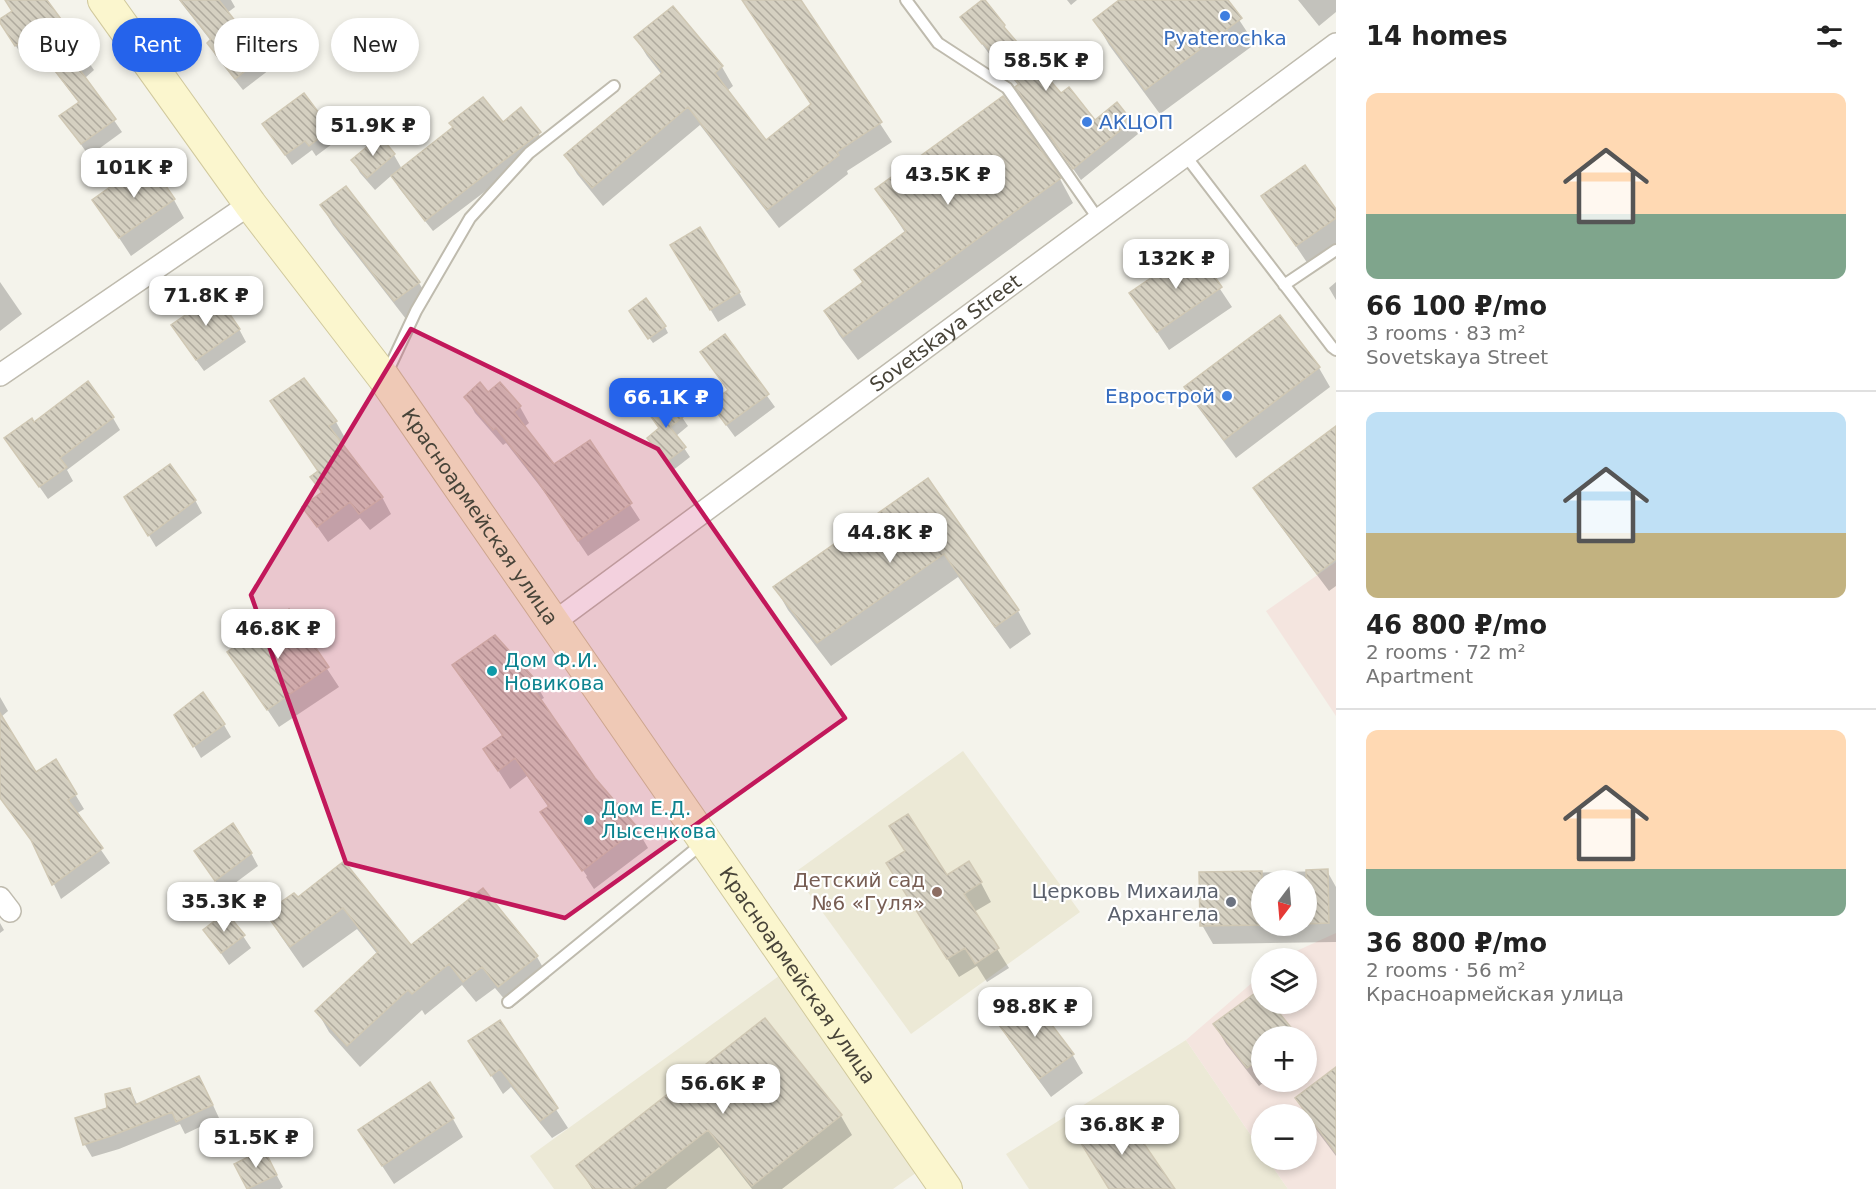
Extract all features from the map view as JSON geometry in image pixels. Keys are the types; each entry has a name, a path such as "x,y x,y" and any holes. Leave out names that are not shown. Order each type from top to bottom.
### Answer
{"main road":[{"name":"Красноармейская улица","path":"104,0 250,204 384,378 946,1189"}],"street":[{"name":"Sovetskaya Street","path":"553,622 1336,44"},
{"path":"0,375 250,204"}],"lane":[{"path":"906,0 938,43 1007,88 1099,219"},
{"path":"384,378 416,311 470,218 529,153 614,86"},
{"path":"1185,155 1336,350"},
{"path":"1284,285 1336,250"},
{"path":"508,1002 705,841"}],"highlighted area":[{"path":"411,329 658,449 845,718 565,918 346,863 251,595"}],"shaded area":[{"path":"1336,562 1336,716 1266,611"},
{"name":"Детский сад №6 «Гуля»","path":"963,751 1080,912 911,1034 794,873"},
{"path":"1336,933 1336,1189 1288,1189 1275,1170 1317,1170 1317,1104 1251,1104 1251,1135 1186,1040 1251,984 1251,1014 1317,1014 1317,948 1303,948"},
{"path":"779,976 920,1170 893,1189 554,1189 530,1156"},
{"path":"1186,1040 1251,1135 1251,1170 1275,1170 1288,1189 1029,1189 1006,1154"}],"building":[{"path":"5,0 47,0 60,18 18,18 18,44 15,46 0,23 0,19 12,11"},
{"path":"180,0 219,0 233,18 214,18 214,52 207,43 211,39 202,28 202,18 194,18"},
{"path":"742,0 801,0 882,122 837,152 839,155 767,210 688,107 592,188 564,155 663,72 634,37 673,6 723,66 715,73 766,140 811,104"},
{"path":"985,0 1005,25 1004,27 1061,93 1069,87 1095,120 1117,102 1132,121 1073,169 1015,87 1019,84 960,17"},
{"path":"1119,0 1228,0 1242,18 1145,90 1093,20"},
{"path":"56,72 81,72 116,119 81,144 59,116 79,102"},
{"path":"230,72 244,72 235,79"},
{"path":"304,93 331,129 309,146 305,141 285,155 262,124"},
{"path":"1003,96 1061,178 843,337 824,311 863,282 854,270 906,231 875,189"},
{"path":"483,97 503,122 521,107 541,132 425,221 391,176 453,127 449,123"},
{"path":"380,136 395,154 367,178 351,160"},
{"path":"148,160 175,199 119,238 92,200"},
{"path":"1305,165 1336,209 1336,218 1296,246 1261,196"},
{"path":"346,186 420,282 394,301 320,205"},
{"path":"700,227 740,292 710,310 670,245"},
{"path":"1195,248 1222,287 1157,332 1129,293"},
{"path":"216,294 240,329 196,360 171,325"},
{"path":"646,298 666,326 648,339 629,311"},
{"path":"1280,315 1320,367 1224,440 1184,387"},
{"path":"725,334 769,394 726,425 710,403 728,390 700,352"},
{"path":"304,378 337,421 329,426 383,497 359,514 350,502 317,527 302,507 322,492 310,477 318,471 270,401"},
{"path":"88,381 114,417 60,458 67,467 39,487 4,438 32,418 34,422"},
{"path":"480,382 488,392 500,382 521,406 514,412 554,464 590,440 632,503 578,541 535,477 496,428 493,430 464,397"},
{"path":"669,395 684,416 670,427 686,447 666,462 647,438 659,428 647,411"},
{"path":"1336,426 1336,559 1317,574 1253,488"},
{"path":"170,464 196,500 148,536 124,497"},
{"path":"928,478 1019,610 995,627 944,554 817,643 773,587"},
{"path":"289,609 329,667 267,710 227,652"},
{"path":"495,635 534,678 529,682 595,778 638,828 582,871 540,812 549,806 515,758 498,771 483,749 503,735 452,665"},
{"path":"203,692 225,724 193,747 174,715"},
{"path":"0,713 36,772 56,759 77,794 68,800 103,848 52,885 31,840 0,798"},
{"path":"908,814 947,875 969,861 982,882 964,894 999,948 975,964 965,948 947,959 886,863 905,851 889,826"},
{"path":"233,823 252,853 215,881 194,851"},
{"path":"344,861 411,945 483,888 538,956 498,987 482,967 463,982 449,964 412,994 408,990 347,1046 315,1011 378,952 343,908 290,947 265,913 294,893 298,897"},
{"path":"1328,869 1329,923 1317,924 1317,870 1306,870"},
{"path":"1251,871 1251,925 1200,926 1199,872"},
{"path":"226,912 245,935 221,953 203,930"},
{"path":"1030,996 1074,1054 1039,1079 996,1021"},
{"path":"1251,996 1251,1014 1280,1014 1290,1026 1251,1026 1251,1065 1247,1068 1213,1024"},
{"path":"765,1018 842,1115 752,1186 708,1130 632,1189 594,1189 576,1166"},
{"path":"500,1020 558,1108 540,1121 500,1069 491,1076 468,1041"},
{"path":"1336,1067 1336,1153 1317,1128 1317,1104 1299,1104 1295,1098 1303,1092 1317,1092 1317,1081"},
{"path":"199,1076 213,1105 176,1122 172,1112 83,1145 75,1118 107,1108 105,1094 130,1088 135,1105"},
{"path":"430,1082 454,1118 382,1166 358,1130"},
{"path":"1121,1110 1175,1189 1109,1189 1076,1135"},
{"path":"264,1149 277,1175 247,1189 234,1164"}],"place":[{"name":"Pyaterochka","path":"1225,16"},
{"name":"АКЦОП","path":"1087,122"},
{"name":"Еврострой","path":"1227,396"},
{"name":"Дом Ф.И. Новикова","path":"492,671"},
{"name":"Дом Е.Д. Лысенкова","path":"589,820"},
{"name":"Детский сад №6 «Гуля»","path":"937,892"},
{"name":"Церковь Михаила Архангела","path":"1231,902"}]}
